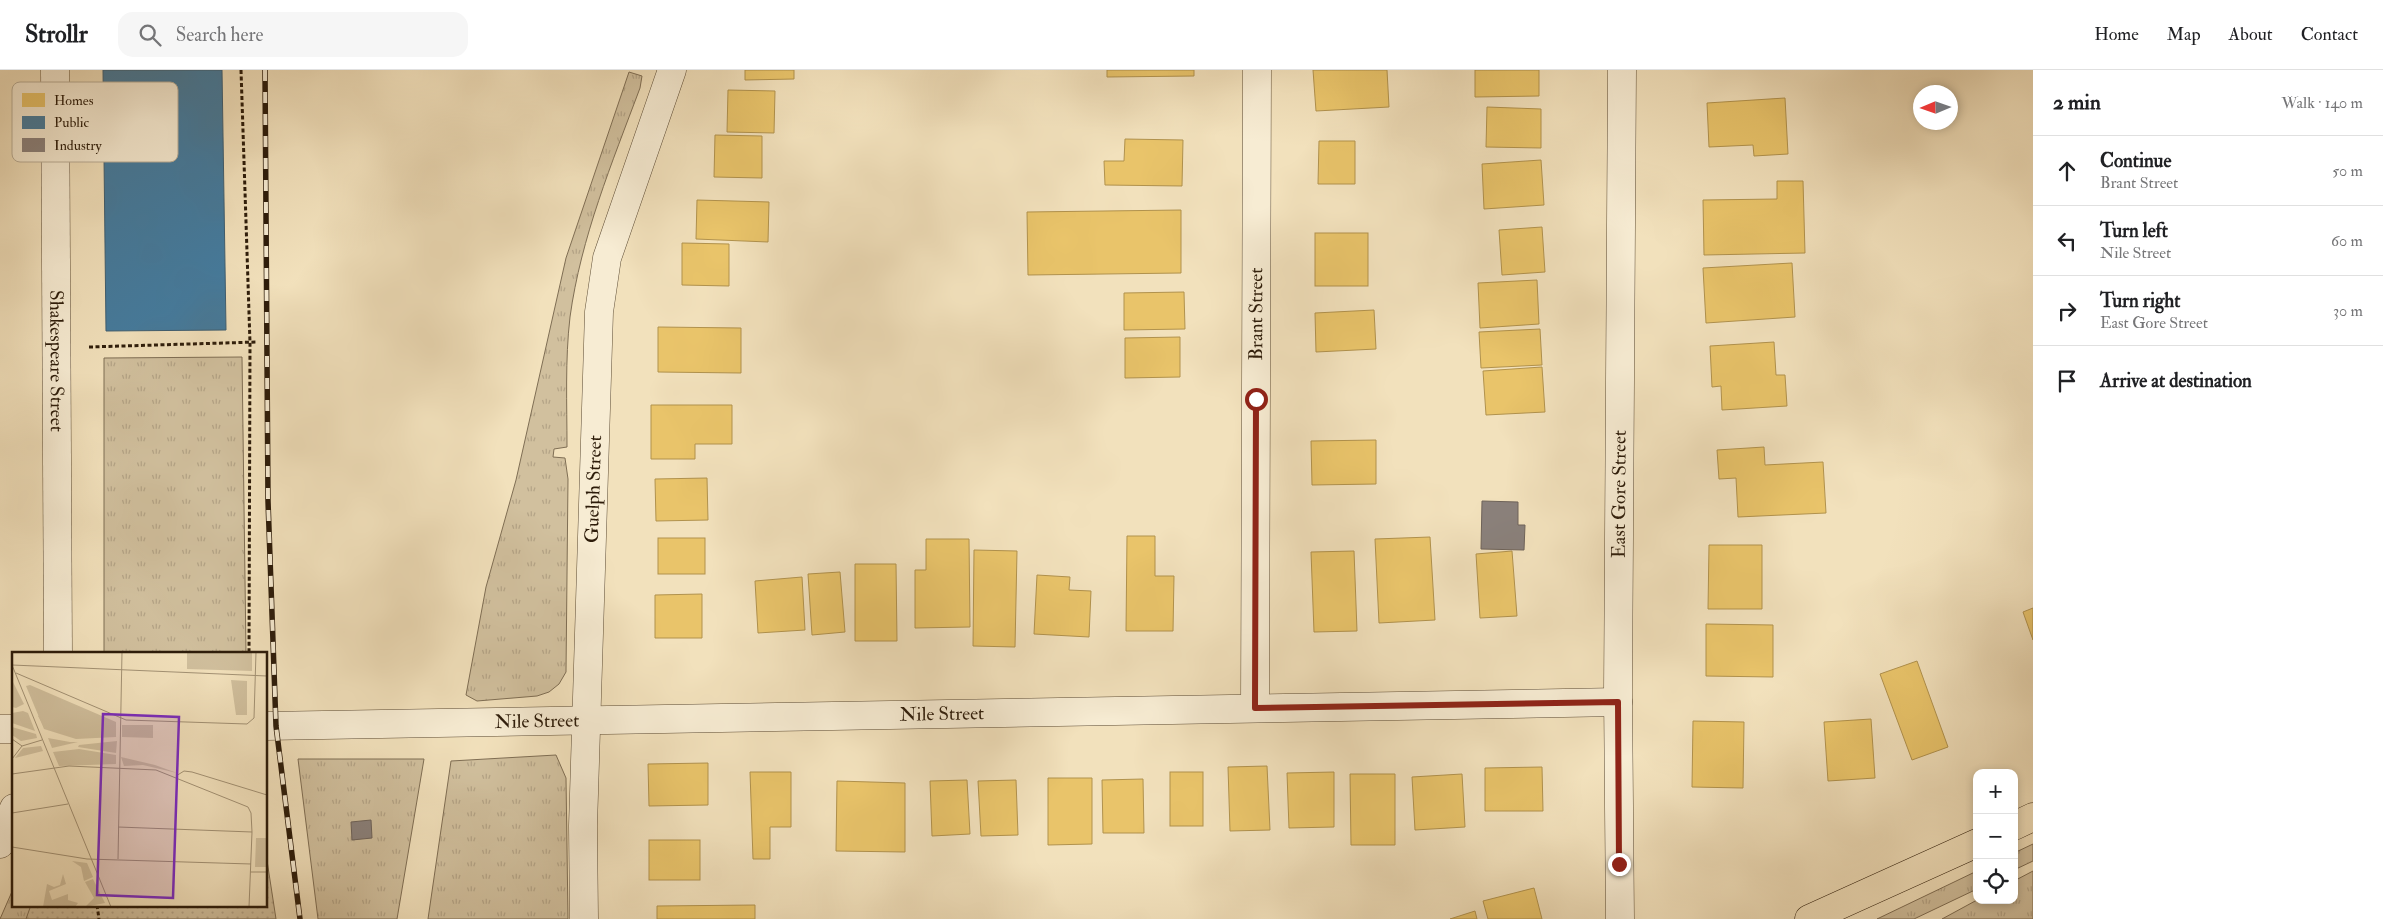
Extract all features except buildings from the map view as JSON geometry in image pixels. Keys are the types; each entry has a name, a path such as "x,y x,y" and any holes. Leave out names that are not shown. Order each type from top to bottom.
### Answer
{"main road":[{"path":"2018,824 2033,818"},
{"path":"1809,919 1973,845"}],"street":[{"name":"Brant Street","path":"1255,708 1256,70"},
{"name":"East Gore Street","path":"1620,919 1618,702 1622,70"},
{"name":"Guelph Street","path":"584,919 582,826 599,312 607,258 665,76"},
{"name":"Shakespeare Street","path":"55,162 58,652"},
{"name":"Nile Street","path":"268,726 1618,702"},
{"path":"0,844 12,813"}],"path":[{"path":"241,70 250,343 249,652"},
{"path":"56,348 256,342"},
{"path":"97,906 99,919"}],"green space":[{"path":"629,72 642,76 640,88 608,172 590,229 575,287 567,349 567,447 554,449 553,457 565,458 568,479 566,672 559,684 549,692 537,696 477,701 466,695 486,587 516,480 566,258"},
{"path":"242,357 246,652 104,652 104,358"},
{"path":"556,755 566,778 568,919 428,919 451,761"},
{"path":"298,759 424,759 397,919 318,919"},
{"path":"2033,844 2033,861 2018,868 2018,851"},
{"path":"268,867 276,919 26,919 31,906 268,906"},
{"path":"2033,871 2033,919 1942,919 1973,902 1973,904 2018,904 2018,879"},
{"path":"1973,873 1973,891 1914,919 1877,919"},
{"path":"12,892 12,906 81,906 77,919 0,919"}],"railway":[{"path":"265,70 268,501 276,726 300,919"}],"route":[{"path":"1256,399 1255,708 1618,702 1619,864"}]}
